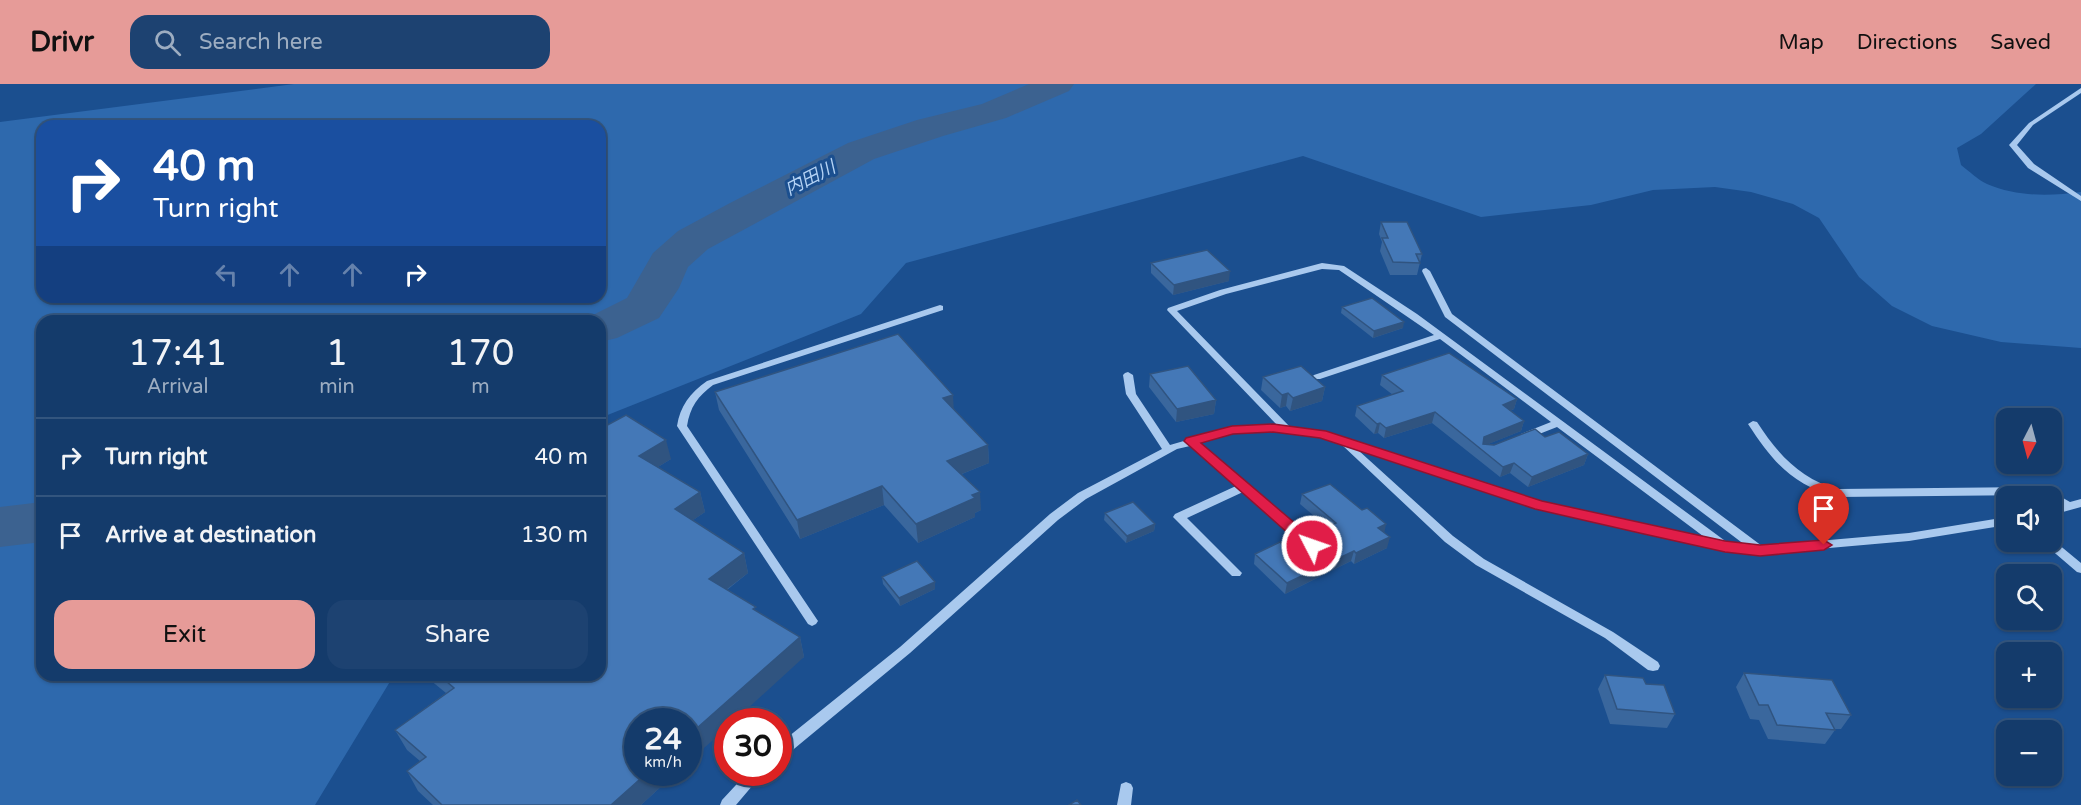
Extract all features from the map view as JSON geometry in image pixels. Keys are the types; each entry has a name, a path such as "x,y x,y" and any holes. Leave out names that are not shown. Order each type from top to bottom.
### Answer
{"street":[{"path":"2081,90 2031,124 2013,145 2031,166 2081,199"},
{"path":"1287,430 1171,310 1223,292 1322,266 1341,268 1441,336 1725,547"},
{"path":"1426,271 1448,315 1760,550"},
{"path":"812,621 682,426 684,414 696,393 710,383 940,308"},
{"path":"1317,377 1441,336"},
{"path":"1128,375 1131,394 1168,450"},
{"path":"1517,439 1559,423"},
{"path":"1754,424 1764,442 1788,468 1819,490 1838,493 2044,491 2068,507"},
{"path":"792,742 906,650 1054,517 1099,486 1168,450 1232,430 1287,430 1322,434 1540,506 1725,547 1760,550 1910,537 1996,523"},
{"path":"1191,441 1312,546"},
{"path":"1342,441 1449,538 1480,562 1609,635 1653,666"},
{"path":"1236,573 1179,517 1244,488"},
{"path":"2062,508 2081,503"},
{"path":"2060,552 2081,569"},
{"path":"727,805 744,786"},
{"path":"1124,805 1126,788"}],"shaded area":[{"path":"294,84 2036,84 1981,134 1957,148 1961,165 1984,182 2010,191 2034,194 2081,192 2081,348 2001,342 1932,326 1892,306 1859,277 1819,218 1793,204 1751,192 1715,187 1653,190 1591,205 1481,217 1303,156 906,263 861,314 606,416 606,315 36,315 36,681 390,681 315,805 0,805 0,122"}],"building":[{"path":"1381,222 1407,222 1422,254 1416,254 1420,263 1393,262 1382,238 1388,238"},
{"path":"1207,250 1230,271 1174,285 1151,263"},
{"path":"1372,298 1404,322 1374,331 1342,307"},
{"path":"898,334 953,395 943,398 988,445 947,461 980,492 972,495 975,498 916,524 882,486 797,520 715,392"},
{"path":"1449,353 1517,399 1503,405 1524,421 1484,437 1483,444 1494,445 1535,429 1545,437 1559,432 1588,454 1532,477 1514,463 1503,467 1435,412 1386,428 1380,423 1377,424 1357,406 1403,391 1382,375"},
{"path":"1188,366 1216,400 1177,409 1150,374"},
{"path":"1301,366 1325,387 1293,398 1288,393 1282,395 1263,377"},
{"path":"626,415 666,440 639,456 700,492 675,509 744,553 709,579 800,637 720,708 714,708 714,713 702,724 702,708 624,708 624,786 632,786 611,805 442,805 407,771 426,757 395,730 454,688 446,681 606,681 606,426"},
{"path":"1330,484 1362,510 1367,508 1386,524 1378,528 1390,537 1356,553 1354,551 1287,583 1255,554 1280,542 1285,547 1305,537 1310,541 1320,540 1322,535 1319,531 1336,523 1302,494"},
{"path":"1133,502 1155,524 1127,536 1105,513"},
{"path":"917,561 935,582 899,598 882,577"},
{"path":"1744,673 1832,680 1851,715 1826,713 1835,730 1777,725 1768,705 1759,705"},
{"path":"1605,675 1643,678 1646,684 1664,685 1675,714 1617,709"},
{"path":"1077,800 1081,805 1069,805"}],"waterway":[{"name":"内田川","path":"606,325 643,308 657,288 668,262 693,240 744,212 861,151 930,128 994,111 1057,84"},
{"name":"内田川","path":"0,527 36,523"}],"route":[{"path":"1312,546 1191,441 1232,430 1273,428 1322,434 1540,506 1725,547 1760,550 1824,545"}]}
